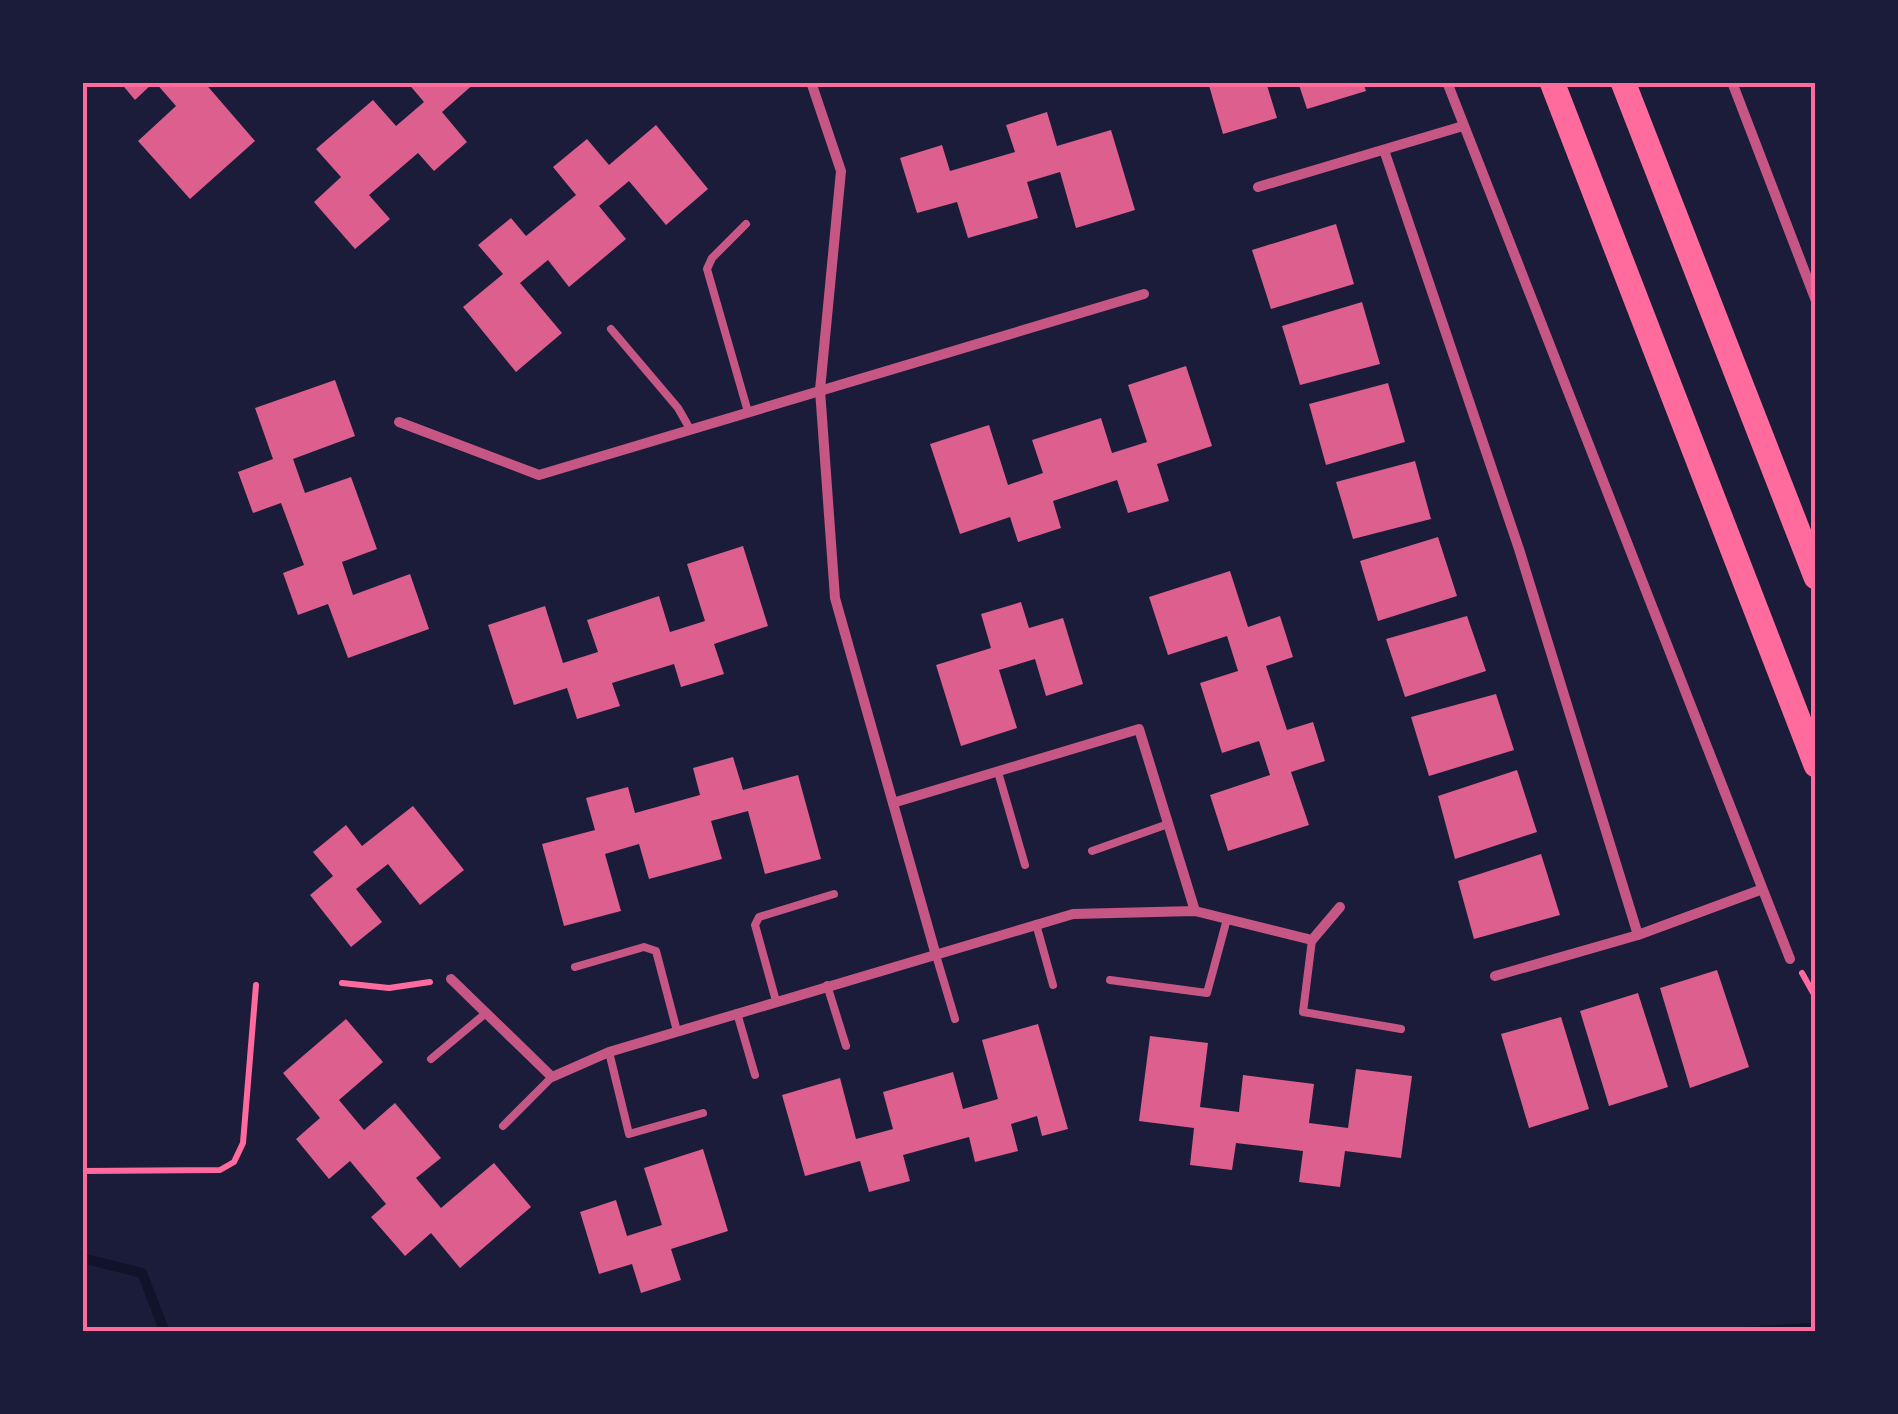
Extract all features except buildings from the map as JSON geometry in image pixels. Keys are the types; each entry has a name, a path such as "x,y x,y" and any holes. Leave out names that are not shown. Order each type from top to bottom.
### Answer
{"main road":[{"path":"1552,82 1816,765"},
{"path":"1623,82 1816,577"}],"street":[{"path":"811,82 841,171 820,390 835,598 896,802 935,952"},
{"path":"1447,82 1790,960"},
{"path":"1732,82 1816,301"},
{"path":"1258,187 1463,126"},
{"path":"1384,150 1519,549 1638,935"},
{"path":"399,422 539,474 1144,294"},
{"path":"896,802 1139,728 1196,912"},
{"path":"1495,976 1638,935 1760,890"},
{"path":"451,980 552,1076 609,1052 1073,914 1196,912 1312,940 1340,906"}],"lane":[{"path":"746,224 712,258 708,268 748,412"},
{"path":"611,330 678,408 690,429"},
{"path":"998,772 1025,866"},
{"path":"1092,851 1168,824"},
{"path":"776,1001 754,925 759,916 834,894"},
{"path":"1110,980 1207,992 1227,919"},
{"path":"1036,924 1053,985"},
{"path":"1312,940 1302,1012 1401,1030"},
{"path":"575,968 644,947 656,951 677,1032"},
{"path":"935,952 955,1018"},
{"path":"828,985 846,1046"},
{"path":"431,1059 486,1013"},
{"path":"737,1013 756,1075"},
{"path":"609,1052 629,1134 703,1112"},
{"path":"503,1126 552,1076"}],"path":[{"path":"342,982 389,988 451,980"},
{"path":"82,1171 220,1170 234,1162 244,1143 256,985"}],"waterway":[{"path":"82,1258 142,1273 165,1332"},
{"path":"1743,1332 1816,1328"}]}
